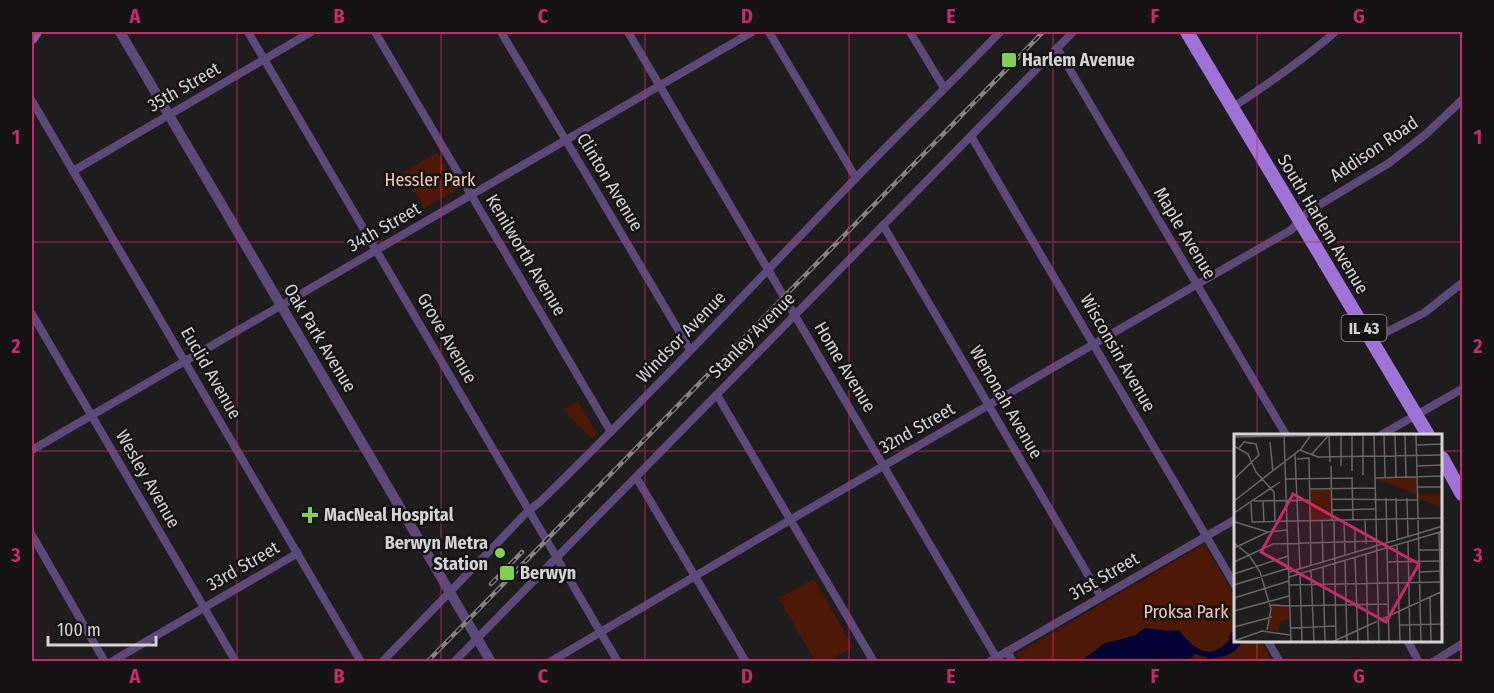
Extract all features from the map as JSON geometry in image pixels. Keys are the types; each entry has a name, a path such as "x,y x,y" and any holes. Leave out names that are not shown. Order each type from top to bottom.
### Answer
{"main road":[{"path":"32,38 36,32"},
{"name":"South Harlem Avenue","path":"1187,32 1427,434"},
{"path":"1443,460 1462,494"}],"street":[{"name":"Oak Park Avenue","path":"120,32 491,662"},
{"name":"Grove Avenue","path":"248,32 618,662"},
{"name":"35th Street","path":"73,171 311,32"},
{"name":"Kenilworth Avenue","path":"375,32 611,432"},
{"name":"Clinton Avenue","path":"501,32 690,350"},
{"name":"Home Avenue","path":"628,32 884,466 993,659"},
{"name":"34th Street","path":"32,450 752,32"},
{"path":"769,32 856,178"},
{"path":"910,32 944,88"},
{"name":"Windsor Avenue","path":"382,662 529,510 611,432 1000,32"},
{"name":"Stanley Avenue","path":"454,662 1073,32"},
{"path":"1233,107 1316,49 1335,32"},
{"name":"Maple Avenue","path":"1057,48 1285,434"},
{"name":"Addison Road","path":"1300,221 1309,211 1389,163 1426,134 1462,100"},
{"name":"Euclid Avenue","path":"32,101 361,662"},
{"name":"Wisconsin Avenue","path":"971,136 1234,584"},
{"name":"32nd Street","path":"550,662 1291,230 1300,221"},
{"name":"Wenonah Avenue","path":"883,225 1101,597"},
{"path":"1371,340 1424,313 1462,283"},
{"name":"Wesley Avenue","path":"32,314 236,662"},
{"path":"1383,434 1462,389"},
{"path":"717,395 874,662"},
{"path":"636,477 746,662"},
{"name":"31st Street","path":"993,659 1234,520"},
{"path":"32,535 105,662"},
{"name":"33rd Street","path":"111,662 298,553"},
{"path":"1269,642 1280,662"},
{"path":"1408,642 1419,662"},
{"path":"1433,662 1462,644"},
{"path":"1007,651 1013,662"}],"green space":[{"name":"Hessler Park","path":"437,153 458,189 424,208 404,172"},
{"path":"578,401 596,432 592,439 563,410"},
{"name":"Proksa Park","path":"1204,544 1234,595 1234,642 1262,642 1273,661 1021,662 1016,654"},
{"path":"814,579 853,647 828,661 815,661 779,598"}],"shaded area":[{"path":"1145,628 1179,630 1196,648 1209,652 1223,646 1230,639 1232,632 1234,632 1234,642 1241,642 1232,653 1207,659 1195,654 1188,661 1081,661 1105,643 1136,635"}],"railway":[{"path":"427,662 1043,32"},
{"path":"491,584 522,552"}],"place":[{"name":"Harlem Avenue","path":"1009,60"},
{"name":"MacNeal Hospital","path":"310,515"},
{"name":"Berwyn Metra Station","path":"500,553"},
{"name":"Berwyn","path":"507,573"}]}
